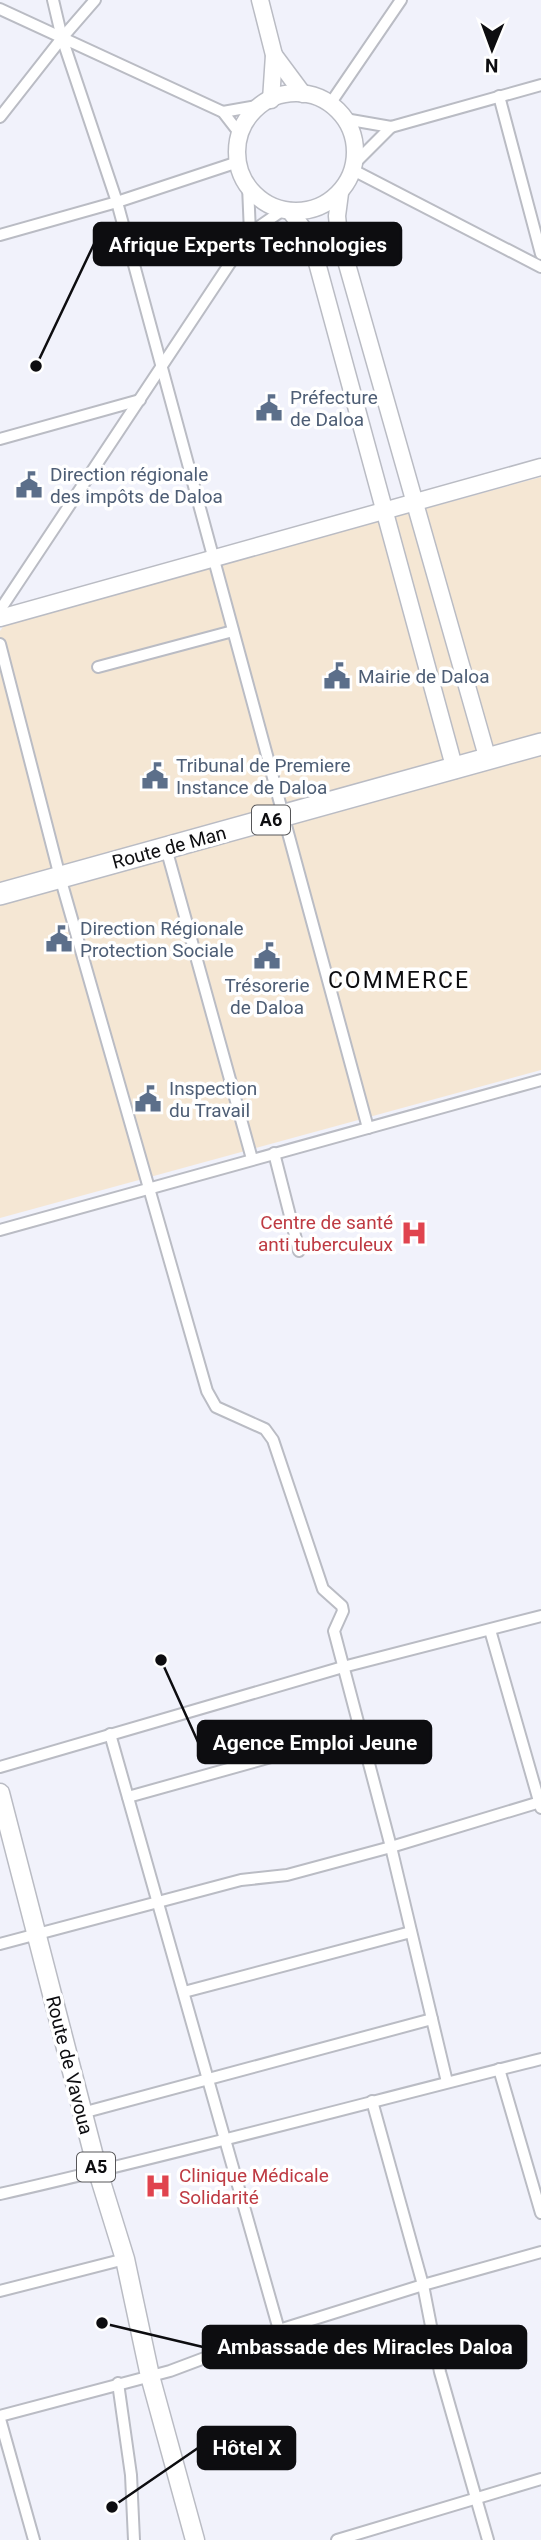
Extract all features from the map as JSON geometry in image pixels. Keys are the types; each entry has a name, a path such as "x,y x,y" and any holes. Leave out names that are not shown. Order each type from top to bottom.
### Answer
{"highway":[{"name":"Route de Man","path":"0,894 541,744"}],"main road":[{"name":"Route de Vavoua","path":"0,1793 82,2113 125,2259 150,2376 195,2540"}],"street":[{"path":"53,0 62,38 117,202 368,1128"},
{"path":"0,117 95,0"},
{"path":"260,0 274,55 303,94"},
{"path":"330,104 401,0"},
{"path":"0,9 223,112 240,134"},
{"path":"250,233 248,186 238,162 240,134 245,123 266,102 274,55"},
{"path":"345,119 391,127 541,85"},
{"path":"223,112 292,94 303,94 330,104 345,119 354,140 354,167"},
{"path":"499,96 541,254"},
{"path":"391,127 354,167 340,193 337,215 339,236 488,760"},
{"path":"0,234 117,202 238,162"},
{"path":"354,167 541,267"},
{"path":"248,186 263,201 287,210 308,210 325,204 340,193"},
{"path":"0,610 250,233 287,210"},
{"path":"287,210 304,230 313,248 455,770"},
{"path":"0,439 140,401"},
{"path":"0,618 541,467"},
{"path":"98,667 233,631"},
{"path":"0,644 60,877 210,1399 216,1407 265,1429 273,1440 323,1589 342,1606 343,1611 334,1631 391,1847 447,2082"},
{"path":"166,848 252,1159"},
{"path":"0,1230 541,1080"},
{"path":"274,1153 299,1251"},
{"path":"0,1767 343,1667 541,1616"},
{"path":"0,1944 241,1880 287,1875 540,1805 490,1630"},
{"path":"128,1797 361,1732"},
{"path":"110,1734 279,2330"},
{"path":"184,1992 411,1932"},
{"path":"82,2113 432,2019"},
{"path":"0,2194 98,2172 541,2059"},
{"path":"499,2069 541,2213"},
{"path":"372,2101 423,2285 440,2372 488,2540"},
{"path":"34,2540 0,2417 170,2371 279,2330 541,2252"},
{"path":"0,2291 125,2259"},
{"path":"118,2383 131,2475 134,2540"},
{"path":"337,2540 541,2479"}],"shaded area":[{"path":"541,477 541,1070 0,1218 0,631 5,624"}],"place":[{"name":"Afrique Experts Technologies","path":"36,366"},
{"name":"Préfecture de Daloa","path":"269,408"},
{"name":"Direction régionale des impôts de Daloa","path":"29,485"},
{"name":"Mairie de Daloa","path":"337,676"},
{"name":"Tribunal de Premiere Instance de Daloa","path":"155,776"},
{"name":"Direction Régionale Protection Sociale","path":"59,939"},
{"name":"Trésorerie de Daloa","path":"267,956"},
{"name":"Inspection du Travail","path":"148,1099"},
{"name":"Centre de santé anti tuberculeux","path":"414,1233"},
{"name":"Agence Emploi Jeune","path":"161,1660"},
{"name":"Clinique Médicale Solidarité","path":"158,2186"},
{"name":"Ambassade des Miracles Daloa","path":"102,2323"},
{"name":"Hôtel X","path":"112,2507"}],"district":[{"name":"COMMERCE","path":"399,980"}]}
